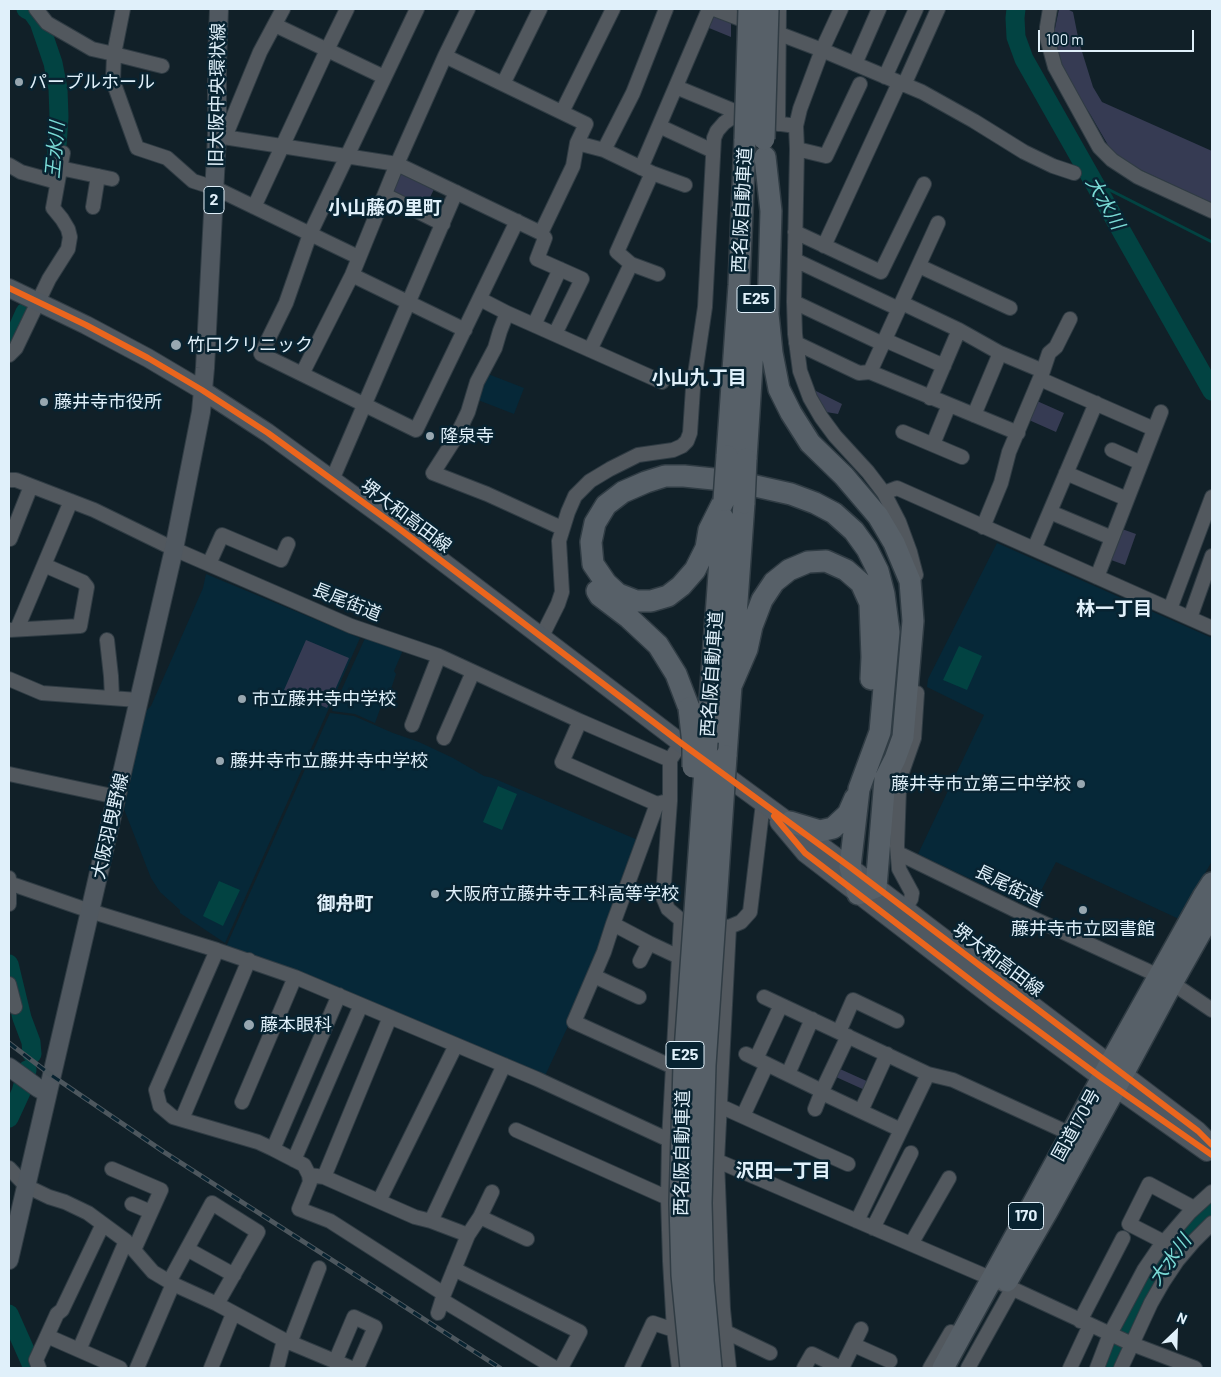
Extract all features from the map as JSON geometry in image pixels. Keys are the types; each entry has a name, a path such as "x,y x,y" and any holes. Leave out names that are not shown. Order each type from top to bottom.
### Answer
{"highway":[{"name":"西名阪自動車道","path":"710,1368 703,1281 701,1203 705,1065 731,686 739,285 763,140 768,9"},
{"name":"西名阪自動車道","path":"742,12 763,140"},
{"path":"763,140 771,211 768,314 772,353 779,389 810,443 844,476 878,516 894,543 910,581 913,621 903,737 884,779 867,890"},
{"path":"688,916 694,744 689,708 676,674 658,645 629,618 600,596 588,580 582,565 581,538 586,521 594,505 610,490 624,480 651,470 679,467 736,472 801,488 827,499 847,513 863,528 878,549 888,569 896,596 899,652 894,759"},
{"path":"734,501 709,530 706,548 695,570 681,586 668,596 651,601 636,601 618,594 606,583 593,564 591,542 595,523 606,505 623,492 665,476 733,481 791,494 834,513 854,531 878,571 884,594 889,632 880,732 848,814 833,828 820,831 790,822"},
{"name":"西名阪自動車道","path":"691,1368 682,1275 680,1204 688,916 734,501"},
{"path":"731,686 747,649 752,626 762,600 774,582 789,570 808,562 826,561 846,570 862,583 870,603 872,657 867,732 850,867 867,890"},
{"name":"国道170号","path":"943,1368 998,1282 1048,1210 1113,1076 1165,980 1203,897 1212,883"},
{"name":"国道170号","path":"1165,980 1212,912"},
{"name":"国道170号","path":"956,1368 1071,1134 1113,1076"}],"main road":[{"name":"旧大阪中央環状線","path":"202,390 206,359 215,188 221,136 217,62 219,9"},
{"name":"堺大和高田線","path":"9,288 86,325 148,358 268,432 681,743 850,867"},
{"name":"大阪羽曳野線","path":"9,1260 174,549 201,412 202,390"},
{"name":"堺大和高田線","path":"763,803 805,853 867,890 905,909 1212,1155"},
{"name":"堺大和高田線","path":"867,890 995,999 1198,1131 1212,1145"},
{"path":"20,1075 47,1093"}],"street":[{"path":"36,9 47,23 92,49 162,66"},
{"path":"123,9 114,54 113,81 136,148 167,158 193,181 215,188 358,257"},
{"path":"283,9 221,136 397,164 541,233 546,238 537,258 582,279 555,334"},
{"path":"254,207 348,9"},
{"path":"417,9 310,234 286,303 261,354 416,430 517,221"},
{"path":"302,374 352,274 397,164 468,9"},
{"path":"503,84 540,9"},
{"path":"562,112 613,9"},
{"path":"604,150 633,93 666,9"},
{"path":"658,274 631,264 617,252 646,170 659,126 709,9"},
{"path":"714,9 742,12 779,34 922,92 1024,152 1053,166 1074,173"},
{"path":"763,140 779,34 779,9"},
{"path":"841,9 822,50 800,109 796,126 794,302 796,343 800,371 810,398 821,418 884,493 899,522 910,552 919,587 922,613 914,738 901,775 899,789 899,869 912,893 905,909"},
{"path":"855,64 879,9"},
{"path":"885,77 916,9"},
{"path":"824,246 938,9"},
{"path":"1050,9 1047,38 1055,67 1099,146 1112,160 1138,177 1212,210"},
{"path":"739,115 742,12"},
{"path":"275,25 384,77"},
{"path":"445,56 586,124 577,142 572,166 541,233"},
{"path":"797,149 826,156 860,84"},
{"path":"676,87 739,115 763,140"},
{"path":"541,638 562,592 559,541 562,527 576,496 590,481 638,455 673,450 682,446 687,441 690,433 693,388 705,307 714,138 724,123 739,115"},
{"path":"659,126 713,150"},
{"path":"763,140 796,126"},
{"path":"577,142 604,150 684,185"},
{"path":"9,356 16,348 49,279 68,249 70,237 68,229 53,208 63,153"},
{"path":"9,166 21,172 58,182"},
{"path":"60,168 105,177 93,207"},
{"path":"795,232 881,272 924,184"},
{"path":"332,480 456,192"},
{"path":"385,195 442,224"},
{"path":"870,372 938,223"},
{"path":"795,260 959,330 1096,403 1154,429"},
{"path":"590,350 631,264"},
{"path":"919,266 1010,308"},
{"path":"534,325 560,269"},
{"path":"352,274 465,330"},
{"path":"480,299 507,313 662,382"},
{"path":"794,302 944,366"},
{"path":"507,313 496,348 478,382 468,412 456,437 433,472 562,527"},
{"path":"983,526 1001,483 1009,452 1042,375 1049,353 1056,347 1070,319"},
{"path":"930,398 959,330"},
{"path":"796,343 859,373 870,372 1018,433"},
{"path":"974,415 1000,353"},
{"path":"1034,549 1096,403"},
{"path":"932,444 949,405"},
{"path":"1097,577 1161,412"},
{"path":"903,432 962,456"},
{"path":"1112,450 1141,463"},
{"path":"1066,473 1127,499"},
{"name":"長尾街道","path":"9,480 16,480 94,510 174,549 352,626 439,656 670,760"},
{"path":"10,539 31,486"},
{"path":"884,493 896,488 1212,628"},
{"path":"1170,609 1212,497"},
{"path":"44,565 83,582 87,587 80,626 13,629 44,565 71,502"},
{"path":"1050,512 1112,538"},
{"path":"209,564 222,535 281,560 288,544"},
{"path":"1190,618 1212,556"},
{"path":"107,640 112,698"},
{"path":"412,725 439,656"},
{"path":"444,738 473,672"},
{"path":"9,679 42,693 138,700"},
{"path":"580,721 562,762 664,803"},
{"path":"681,743 670,760 664,803 663,897 668,909 729,927 741,922 750,912 763,803"},
{"path":"9,774 117,797"},
{"path":"664,803 574,1022 673,1067"},
{"name":"長尾街道","path":"898,853 1165,980 1212,1010"},
{"path":"9,904 9,881 90,911 249,960 295,977 504,1065 669,1140 998,1282 1130,1343 1195,1368"},
{"path":"679,1368 674,1330 670,1261 669,1140 679,957 688,916"},
{"path":"613,924 679,957"},
{"path":"729,927 717,1161 723,1299 729,1368"},
{"path":"640,961 649,943"},
{"path":"217,950 156,1090 160,1106 173,1117 258,1142 304,1165 310,1182 299,1209 330,1221 441,1302 555,1368"},
{"path":"182,1119 249,960"},
{"path":"594,976 639,997"},
{"path":"242,1102 295,977"},
{"path":"9,984 15,1007"},
{"path":"273,1149 339,995"},
{"path":"764,997 928,1074 953,1080 1071,1134"},
{"path":"815,1109 843,1034 853,1000 897,1021"},
{"path":"294,1160 361,1004"},
{"path":"743,1116 756,1059 781,1005"},
{"path":"324,1177 390,1017"},
{"path":"788,1074 812,1020"},
{"path":"379,1201 456,1045"},
{"path":"861,1111 887,1054"},
{"path":"756,1059 901,1130"},
{"path":"431,1222 504,1065"},
{"path":"857,1221 928,1074"},
{"path":"720,1106 848,1164"},
{"path":"516,1130 668,1198"},
{"path":"874,1228 911,1153"},
{"path":"9,1168 26,1186 88,1213 130,1245 153,1272 171,1283 217,1304 287,1342 331,1363 351,1368"},
{"path":"79,1350 130,1245 151,1212 161,1190 112,1169"},
{"path":"309,1175 324,1177 415,1217 468,1235"},
{"path":"911,1244 949,1178"},
{"path":"1164,1242 1129,1224 1149,1184 1194,1208"},
{"path":"441,1302 468,1235 480,1217 492,1192"},
{"path":"1097,1368 1144,1270 1164,1242 1194,1208 1212,1192"},
{"path":"137,1368 171,1283 212,1203 258,1232 217,1304"},
{"path":"132,1204 151,1212"},
{"path":"480,1217 527,1239"},
{"path":"1121,1368 1130,1343 1177,1261 1212,1223"},
{"path":"39,1368 36,1360 103,1224"},
{"path":"1070,1368 1085,1323 1123,1238"},
{"path":"187,1249 234,1275"},
{"path":"277,1368 318,1268"},
{"path":"454,1269 580,1332 561,1368"},
{"path":"930,1368 998,1282"},
{"path":"968,1368 998,1282"},
{"path":"211,1368 233,1314"},
{"path":"331,1363 354,1318 375,1327 357,1368"},
{"path":"632,1368 653,1323 674,1330"},
{"path":"804,1368 812,1354 842,1368 861,1329"},
{"path":"726,1332 770,1353"},
{"path":"47,1336 120,1368"},
{"path":"854,1345 890,1361"}],"shaded area":[{"path":"1059,9 1067,9 1073,12 1079,42 1093,87 1102,102 1212,151 1212,203 1126,163 1112,152 1063,72 1053,38"},
{"path":"715,13 731,22 731,37 709,28"},
{"path":"401,174 434,189 424,210 391,191 397,176"},
{"path":"488,374 524,388 514,414 478,400"},
{"path":"816,391 842,404 838,414 826,412"},
{"path":"1037,401 1064,413 1056,432 1029,420"},
{"path":"1122,529 1136,534 1125,565 1111,560"},
{"name":"藤井寺市立第三中学校","path":"997,543 1212,638 1212,861 1179,919 1056,862 1032,908 918,854 984,715 927,687 928,679"},
{"name":"藤井寺市立藤井寺中学校","path":"206,574 360,638 225,943 180,913 180,910 160,892 151,878 124,809 145,712 151,706 203,588"},
{"path":"366,636 403,650 394,671 396,674 389,695 384,698 375,723 355,714 332,711"},
{"path":"306,640 349,658 327,708 284,690"},
{"path":"959,646 982,656 967,690 943,680"},
{"name":"大阪府立藤井寺工科高等学校","path":"330,713 354,716 419,742 453,758 484,776 493,778 640,841 599,959 544,1078 225,949"},
{"path":"498,786 517,794 502,830 483,822"},
{"path":"219,881 240,890 223,926 203,916"},
{"path":"840,1069 871,1083 867,1091 836,1077"}],"waterway":[{"name":"王水川","path":"26,9 32,12 39,22 53,63 58,89 59,117 55,174"},
{"name":"大水川","path":"1016,9 1016,37 1024,59 1212,391"},
{"path":"1094,182 1212,242"},
{"name":"王水川","path":"9,348 25,312"},
{"name":"王水川","path":"9,964 22,1018 31,1042 32,1054"},
{"name":"王水川","path":"9,1118 21,1092 27,1070"},
{"name":"大水川","path":"1109,1368 1125,1331 1153,1280 1182,1239 1212,1210"},
{"name":"王水川","path":"9,1314 33,1368"}],"railway":[{"path":"9,1043 51,1075 164,1152 500,1368"}],"cycle path":[{"path":"9,288 86,325 148,358 268,433 397,527 681,743 850,867 1198,1131 1212,1145"},
{"path":"774,816 805,853 995,999 1102,1078 1212,1155"}],"place":[{"name":"パープルホール","path":"19,82"},
{"name":"竹口クリニック","path":"176,345"},
{"name":"藤井寺市役所","path":"44,402"},
{"name":"隆泉寺","path":"430,436"},
{"name":"市立藤井寺中学校","path":"242,699"},
{"name":"藤井寺市立藤井寺中学校","path":"220,761"},
{"name":"藤井寺市立第三中学校","path":"1081,784"},
{"name":"大阪府立藤井寺工科高等学校","path":"435,894"},
{"name":"藤井寺市立図書館","path":"1083,910"},
{"name":"藤本眼科","path":"249,1025"}],"district":[{"name":"小山藤の里町","path":"385,208"},
{"name":"小山九丁目","path":"699,378"},
{"name":"林一丁目","path":"1114,609"},
{"name":"御舟町","path":"345,904"},
{"name":"沢田一丁目","path":"783,1171"}]}
